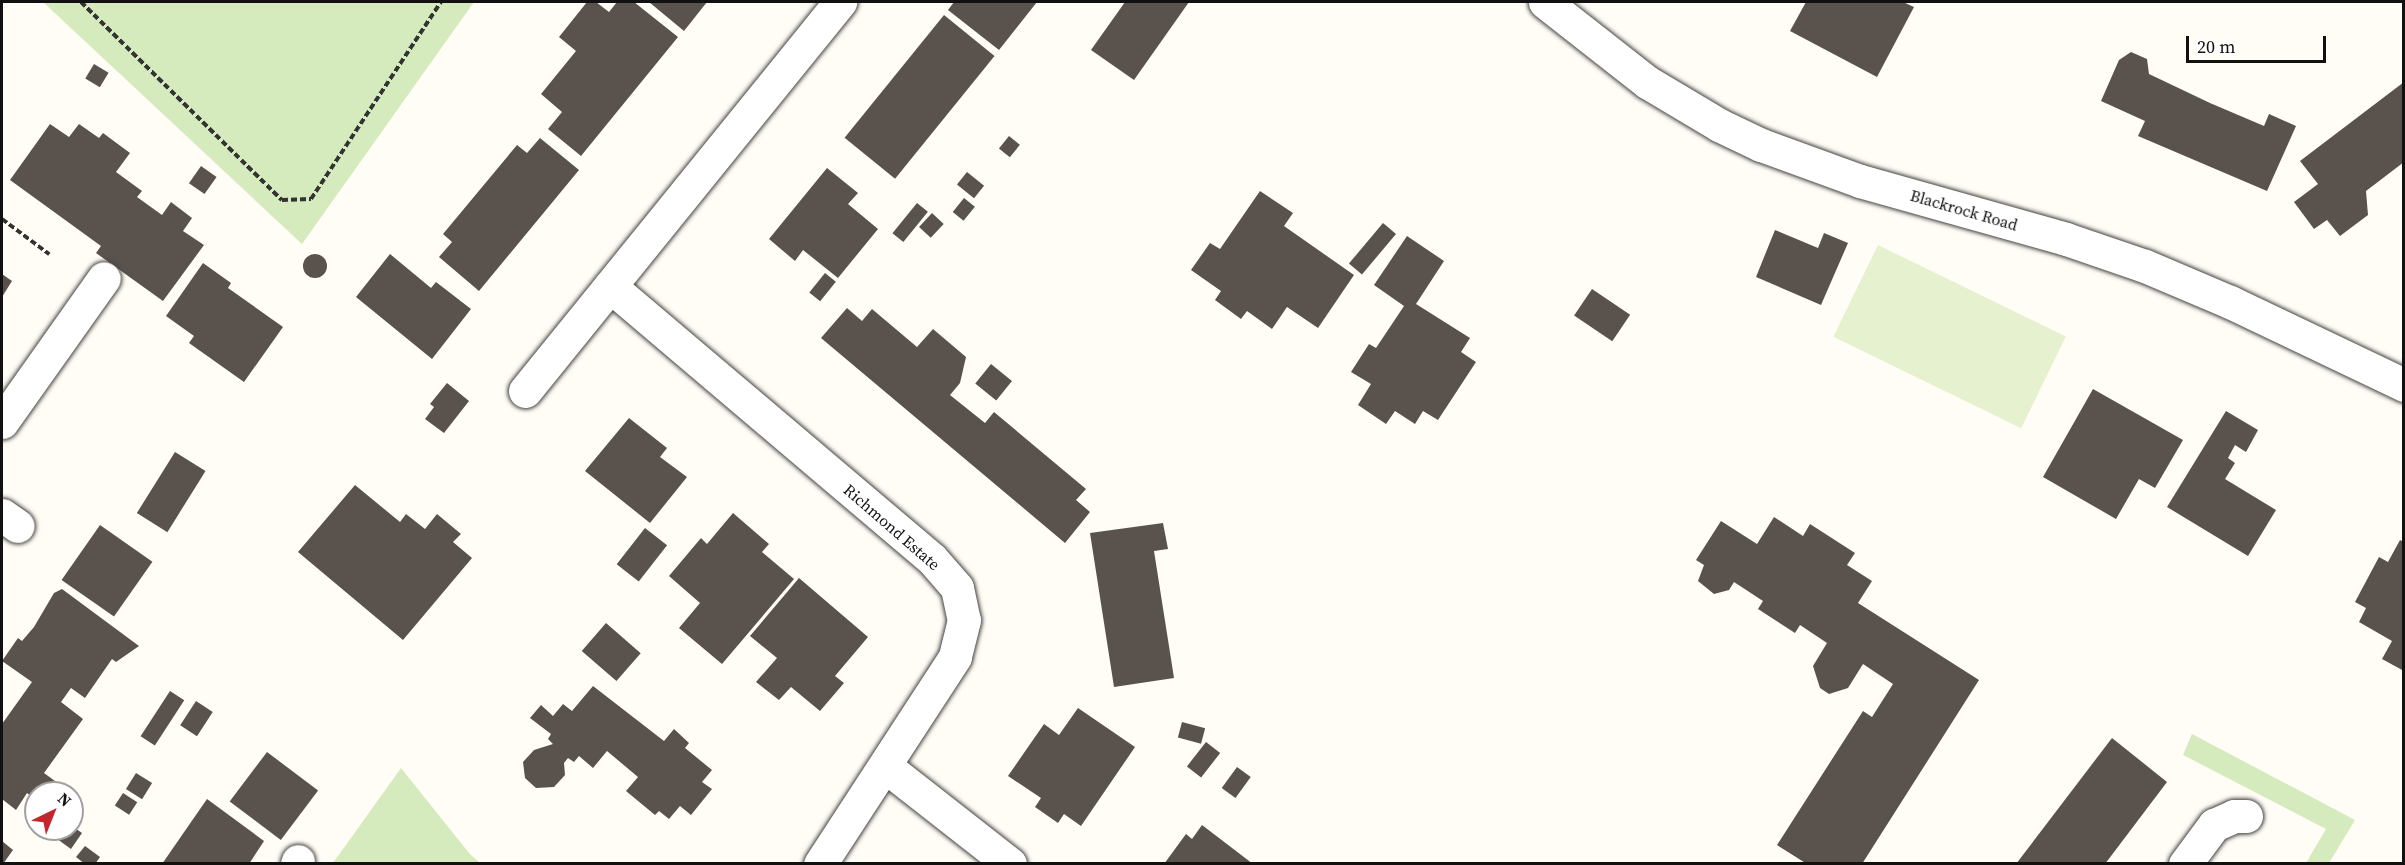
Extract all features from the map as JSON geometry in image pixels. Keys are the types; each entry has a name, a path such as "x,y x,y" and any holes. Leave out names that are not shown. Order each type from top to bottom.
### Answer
{"street":[{"path":"525,391 840,2"},
{"name":"Blackrock Road","path":"1545,2 1647,82 1719,126 1761,145 1860,181 2066,239 2145,266 2230,302 2403,385"},
{"path":"2,422 104,278"},
{"name":"Richmond Estate","path":"610,286 932,559 957,588 964,620 954,657 819,864"},
{"path":"885,766 1010,864"},
{"path":"2185,864 2214,825 2234,816 2246,816"}],"path":[{"path":"81,2 282,200 311,199 441,2"},
{"path":"2,219 49,254"}],"green space":[{"path":"43,2 474,2 302,244"},
{"path":"1878,245 2066,337 2021,428 1833,337"},
{"path":"2192,734 2355,820 2329,863 2306,863 2326,829 2183,755"},
{"path":"401,768 469,853 480,863 333,863"}],"building":[{"path":"587,2 596,2 609,12 617,2 634,2 678,37 581,156 548,129 562,112 541,94 576,51 559,37"},
{"path":"649,2 707,2 684,31"},
{"path":"954,2 1037,2 999,50 948,10"},
{"path":"1125,2 1189,2 1134,80 1091,50"},
{"path":"1806,2 1903,2 1914,7 1877,77 1790,31"},
{"path":"944,15 995,56 895,179 845,138"},
{"path":"2131,52 2147,59 2149,74 2210,103 2264,126 2269,114 2296,126 2267,191 2138,136 2145,121 2101,101 2119,60"},
{"path":"94,64 109,73 100,87 85,79"},
{"path":"2404,82 2404,162 2366,191 2368,215 2340,236 2327,220 2314,229 2294,202 2318,184 2300,161"},
{"path":"50,124 69,137 79,124 99,138 103,133 130,153 116,172 142,191 137,197 162,215 171,202 192,218 183,231 204,245 163,301 96,253 101,246 10,180"},
{"path":"1009,136 1020,145 1010,157 999,148"},
{"path":"540,138 579,170 479,291 439,257 452,242 443,234 517,145 527,153"},
{"path":"201,166 217,177 205,194 189,183"},
{"path":"827,168 858,193 848,204 878,229 838,278 803,250 795,261 769,239"},
{"path":"967,172 984,186 974,198 957,184"},
{"path":"1260,191 1293,213 1284,226 1354,275 1318,328 1287,307 1272,329 1247,311 1241,319 1215,300 1221,291 1191,270 1210,243 1220,249"},
{"path":"964,198 975,207 964,221 953,212"},
{"path":"917,203 928,212 903,242 892,233"},
{"path":"932,213 944,224 931,238 919,227"},
{"path":"1383,223 1396,234 1362,275 1349,264"},
{"path":"1775,230 1818,248 1824,233 1848,243 1821,305 1756,277"},
{"path":"1407,236 1444,261 1416,304 1470,338 1461,352 1476,362 1438,420 1423,411 1415,424 1395,411 1386,424 1358,405 1371,384 1351,372 1369,344 1376,348 1404,306 1374,285"},
{"path":"315,254 324,257 327,266 324,275 315,278 306,275 303,266 306,257"},
{"path":"390,254 431,288 436,282 471,309 432,359 356,297"},
{"path":"203,263 231,283 228,288 283,327 244,382 189,343 194,336 166,316"},
{"path":"825,273 836,282 820,301 809,292"},
{"path":"2,274 12,281 2,297"},
{"path":"1592,289 1630,315 1612,341 1574,316"},
{"path":"847,308 862,321 872,309 917,347 933,329 966,357 960,383 950,395 985,423 994,412 1086,489 1076,500 1090,512 1065,543 821,338"},
{"path":"991,364 1012,381 996,400 975,383"},
{"path":"447,383 469,401 444,433 425,419 434,407 430,404"},
{"path":"2093,389 2183,440 2155,488 2139,479 2116,519 2043,477"},
{"path":"2226,411 2258,430 2246,452 2235,445 2228,458 2235,463 2225,479 2276,510 2248,556 2167,507"},
{"path":"629,418 667,448 660,457 687,477 650,523 585,471"},
{"path":"175,452 206,471 167,532 137,513"},
{"path":"355,485 400,522 406,514 425,529 437,514 461,534 453,542 472,558 403,640 298,552"},
{"path":"733,513 769,544 762,552 794,579 722,664 679,628 700,603 669,576 701,538 707,544"},
{"path":"1774,517 1803,536 1810,524 1855,553 1847,565 1872,581 1858,603 1979,680 1862,864 1807,864 1777,845 1863,711 1872,717 1893,684 1863,664 1848,688 1829,694 1820,688 1813,666 1827,643 1800,625 1795,633 1758,609 1763,601 1734,582 1729,590 1714,594 1698,581 1704,565 1696,560 1721,521 1757,544"},
{"path":"1163,523 1168,549 1154,551 1174,678 1114,687 1090,533"},
{"path":"100,525 152,562 114,617 62,580"},
{"path":"645,528 667,545 639,581 617,564"},
{"path":"2400,540 2404,542 2404,671 2382,659 2392,641 2359,622 2366,608 2355,602 2379,557 2388,562"},
{"path":"799,578 868,637 835,676 844,683 820,711 791,687 779,700 756,682 777,658 750,636"},
{"path":"62,589 139,646 116,662 112,659 85,698 71,688 61,702 83,719 44,773 55,781 24,781 24,798 16,810 2,799 2,724 32,682 2,661 18,638 22,641 34,627 54,593"},
{"path":"606,623 641,653 616,681 582,651"},
{"path":"593,686 664,741 674,729 689,743 685,748 712,770 702,782 712,789 691,815 680,806 669,819 659,811 655,815 626,791 638,777 607,751 593,768 579,756 574,762 568,758 564,763 565,775 554,787 536,788 525,778 523,762 534,750 553,744 548,739 551,734 530,718 541,705 553,716 563,704 572,711"},
{"path":"170,691 184,700 155,746 141,736"},
{"path":"196,701 213,712 197,736 180,725"},
{"path":"1078,708 1135,747 1081,826 1064,814 1058,823 1035,807 1041,798 1008,776 1044,724 1059,735"},
{"path":"1182,722 1205,728 1201,744 1178,737"},
{"path":"2112,738 2167,782 2105,864 2016,864"},
{"path":"1206,742 1220,753 1201,778 1187,766"},
{"path":"267,752 318,791 281,840 230,802"},
{"path":"1237,767 1251,777 1235,798 1222,788"},
{"path":"136,773 152,783 142,799 126,789"},
{"path":"123,793 137,802 129,815 115,806"},
{"path":"207,799 264,841 249,864 162,864"},
{"path":"1202,825 1253,864 1164,864 1186,834 1192,839"},
{"path":"2,841 13,850 3,864 2,864"},
{"path":"60,841 76,841 71,849"},
{"path":"85,846 100,857 95,864 85,864 76,857"}]}
